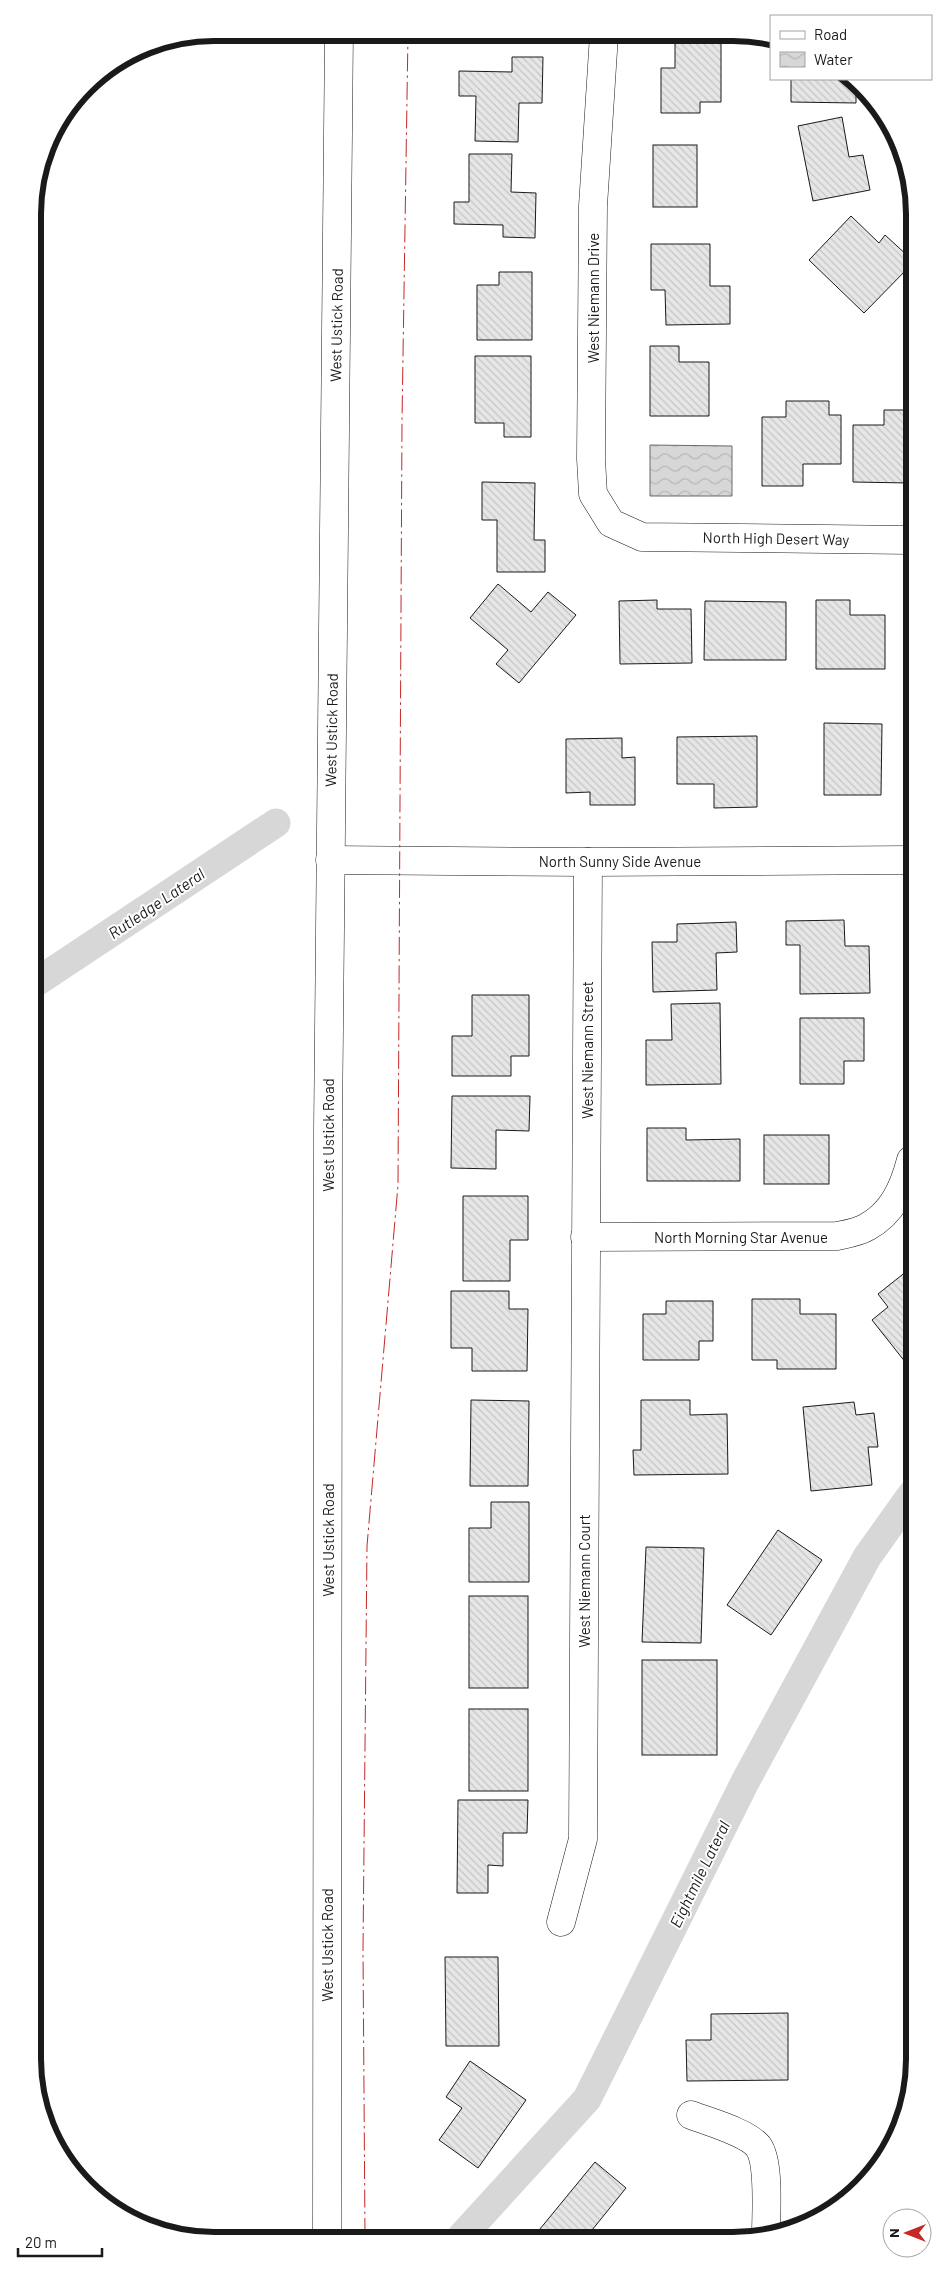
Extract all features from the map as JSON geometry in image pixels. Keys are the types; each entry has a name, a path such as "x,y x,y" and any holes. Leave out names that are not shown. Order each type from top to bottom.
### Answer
{"street":[{"name":"West Niemann Drive","path":"604,41 593,206 591,458 593,494 611,523 642,537"},
{"name":"West Ustick Road","path":"327,2232 330,860 339,42"},
{"name":"North High Desert Way","path":"642,537 906,540"},
{"name":"North Sunny Side Avenue","path":"330,860 588,862 906,860"},
{"name":"West Niemann Street","path":"585,1238 588,862"},
{"name":"North Morning Star Avenue","path":"585,1238 837,1236 867,1227 889,1210 905,1181"},
{"name":"West Niemann Court","path":"561,1922 583,1839 585,1238"},
{"path":"691,2115 744,2136 758,2146 764,2164 766,2228"}],"water":[{"path":"650,445 732,446 732,496 650,496"}],"building":[{"path":"675,41 721,41 721,102 700,102 700,113 661,113 661,68 675,68"},
{"path":"512,57 543,57 542,103 519,103 518,142 475,141 476,96 459,96 459,71 512,72"},
{"path":"791,80 841,80 856,93 856,103 791,102"},
{"path":"842,117 849,157 863,155 870,190 813,201 798,126"},
{"path":"653,145 697,145 697,207 653,207"},
{"path":"469,154 512,154 511,192 536,193 535,238 503,237 503,225 454,224 454,202 469,202"},
{"path":"851,216 879,243 885,235 906,254 906,270 864,313 809,260"},
{"path":"651,244 710,244 710,286 730,286 730,324 666,325 665,290 651,290"},
{"path":"499,272 532,272 532,340 477,340 477,285 499,285"},
{"path":"650,346 679,346 679,362 709,362 709,416 650,416"},
{"path":"475,356 531,356 531,437 504,437 504,423 475,423"},
{"path":"786,401 829,401 829,415 841,415 841,464 803,464 803,486 762,486 762,417 786,417"},
{"path":"884,410 906,410 906,483 853,482 853,425 884,425"},
{"path":"482,482 535,483 534,540 545,540 545,572 497,572 497,520 482,520"},
{"path":"498,584 531,612 548,592 576,615 519,683 496,664 508,650 470,618"},
{"path":"657,600 657,609 691,609 692,663 620,664 619,601"},
{"path":"816,600 850,600 850,615 885,615 885,669 816,669"},
{"path":"705,601 786,602 786,660 704,660"},
{"path":"824,723 882,724 881,795 824,795"},
{"path":"757,736 757,807 714,808 714,784 677,784 677,737"},
{"path":"622,738 622,758 635,757 635,805 590,805 590,792 566,793 566,739"},
{"path":"844,920 845,946 869,946 870,993 800,994 800,945 786,945 786,921"},
{"path":"736,922 737,952 716,953 717,990 653,992 652,942 677,942 677,924"},
{"path":"472,995 529,995 529,1056 511,1056 511,1076 452,1076 452,1036 472,1036"},
{"path":"720,1003 721,1084 646,1085 646,1040 672,1040 671,1004"},
{"path":"800,1018 864,1018 864,1061 844,1061 844,1084 800,1084"},
{"path":"452,1096 530,1096 529,1131 496,1130 496,1169 451,1168"},
{"path":"647,1128 686,1128 686,1140 740,1139 740,1181 647,1181"},
{"path":"764,1135 829,1135 829,1184 764,1184"},
{"path":"463,1196 528,1196 528,1240 510,1240 510,1281 463,1281"},
{"path":"905,1272 905,1362 872,1320 888,1307 878,1294"},
{"path":"451,1291 509,1291 509,1309 528,1309 527,1371 472,1371 472,1348 451,1348"},
{"path":"752,1299 800,1299 800,1314 836,1314 836,1369 777,1369 777,1360 752,1360"},
{"path":"666,1301 713,1301 713,1341 699,1341 699,1360 643,1360 643,1314 666,1314"},
{"path":"471,1400 529,1401 528,1486 470,1486"},
{"path":"641,1400 690,1400 690,1415 727,1414 728,1474 634,1475 633,1450 641,1450"},
{"path":"854,1402 856,1415 874,1413 878,1447 868,1447 872,1485 811,1491 803,1407"},
{"path":"491,1502 529,1502 529,1582 469,1582 469,1528 491,1528"},
{"path":"778,1530 822,1560 771,1635 727,1605"},
{"path":"646,1547 704,1548 701,1643 642,1642"},
{"path":"469,1596 528,1596 528,1688 469,1688"},
{"path":"642,1660 717,1660 717,1755 642,1755"},
{"path":"469,1709 528,1709 528,1791 469,1791"},
{"path":"458,1800 528,1800 527,1833 503,1833 503,1866 488,1865 488,1893 457,1893"},
{"path":"445,1957 498,1957 499,2046 446,2046"},
{"path":"788,2013 788,2080 687,2081 686,2040 711,2040 711,2014"},
{"path":"470,2061 526,2100 478,2168 439,2140 462,2108 446,2097"},
{"path":"595,2162 626,2188 590,2232 537,2232"}],"waterway":[{"name":"Rutledge Lateral","path":"42,979 276,823"},
{"name":"Eightmile Lateral","path":"466,2232 587,2099 745,1782 867,1557 905,1503"}],"power":[{"path":"365,2232 363,1949 367,1546 398,1185 402,421 408,42"}]}
